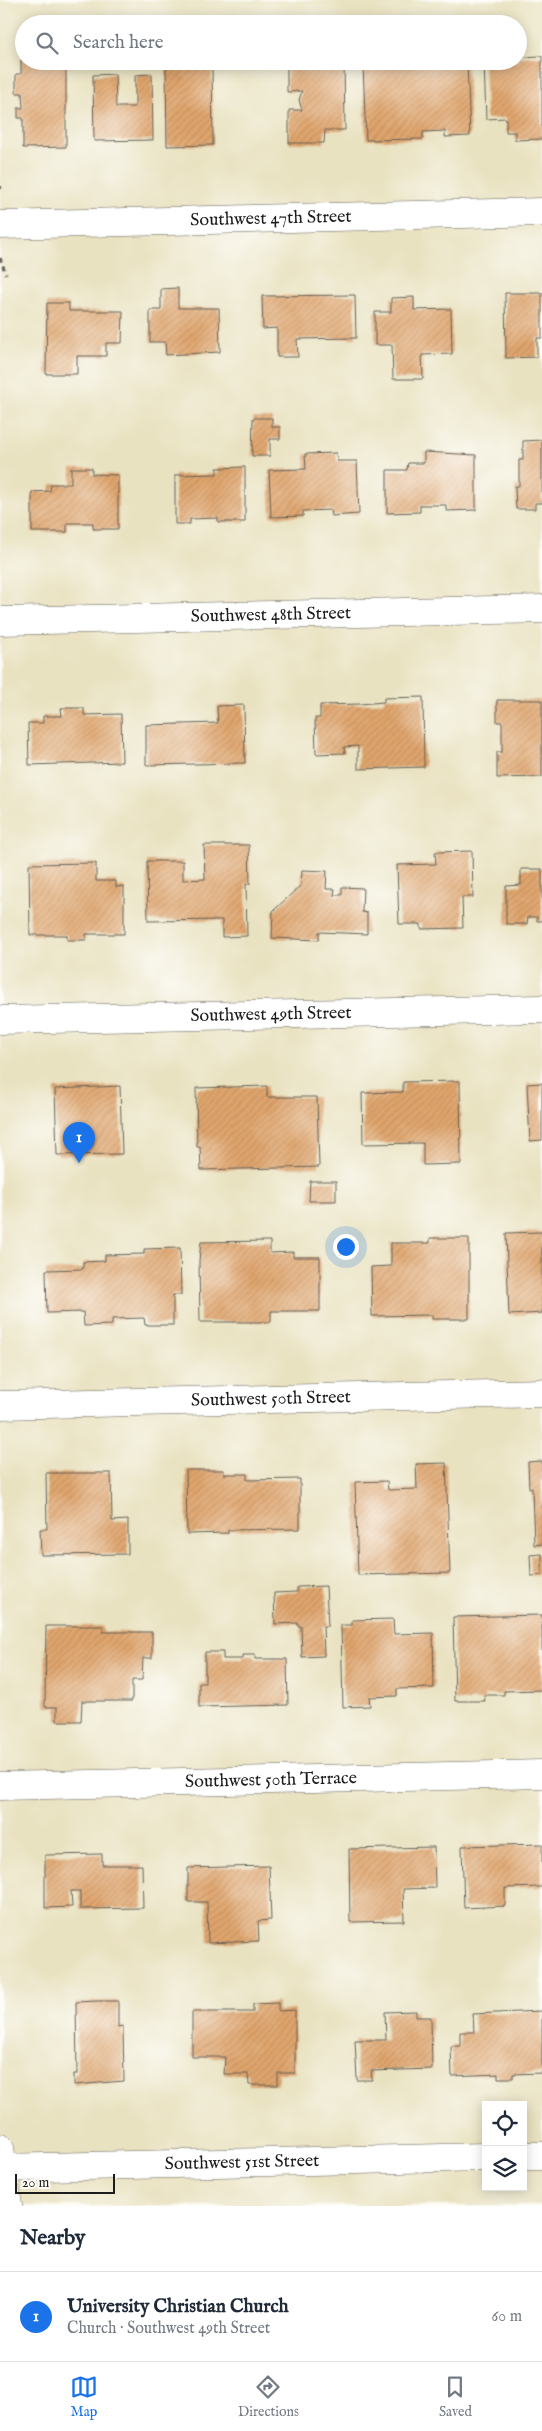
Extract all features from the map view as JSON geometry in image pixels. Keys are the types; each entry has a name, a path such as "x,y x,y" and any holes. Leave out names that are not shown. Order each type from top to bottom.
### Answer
{"street":[{"name":"Southwest 47th Street","path":"0,225 542,212"},
{"name":"Southwest 48th Street","path":"0,621 542,609"},
{"name":"Southwest 49th Street","path":"0,1020 542,1009"},
{"name":"Southwest 50th Street","path":"0,1405 542,1393"},
{"name":"Southwest 50th Terrace","path":"0,1786 542,1774"},
{"path":"527,2156 542,2156"},
{"name":"Southwest 51st Street","path":"1,2161 482,2157"},
{"path":"1,2161 8,2206"}],"path":[{"path":"0,258 6,274"}],"building":[{"path":"542,56 542,139 515,140 515,132 506,132 506,118 486,119 484,70 527,70 527,57"},
{"path":"21,70 66,70 66,147 23,148 23,118 18,118 18,108 23,108 22,93 16,93 16,74 21,74"},
{"path":"166,70 212,70 213,145 167,146"},
{"path":"287,70 344,70 345,130 325,130 324,143 289,143 289,110 302,110 299,100 302,91 287,92"},
{"path":"363,70 467,70 470,136 445,137 445,131 423,132 423,139 366,140"},
{"path":"115,74 116,107 135,107 135,75 152,74 153,140 94,141 93,75"},
{"path":"178,288 178,308 219,308 220,352 166,355 165,342 150,342 150,310 161,310 161,289"},
{"path":"505,293 542,293 542,338 537,338 537,357 506,358"},
{"path":"355,295 356,338 297,339 298,357 277,357 277,328 263,329 262,296"},
{"path":"414,297 414,310 451,309 452,354 422,355 423,379 393,379 392,345 375,345 375,312 391,312 391,298"},
{"path":"47,303 69,303 69,311 123,311 122,343 106,343 106,356 77,356 77,374 46,374"},
{"path":"253,418 272,418 272,427 280,427 280,439 270,439 270,456 252,456"},
{"path":"542,440 542,503 535,503 535,509 516,509 515,486 519,486 519,460 523,460 523,441"},
{"path":"424,452 476,455 476,510 446,511 446,505 420,505 420,512 387,513 387,470 407,470 408,463 424,463"},
{"path":"336,453 337,461 357,461 359,514 332,516 331,510 303,511 303,516 271,517 269,470 306,469 305,454"},
{"path":"245,467 245,522 218,522 218,518 190,519 190,524 175,524 175,475 217,474 217,468"},
{"path":"71,468 92,468 92,474 118,475 118,529 93,529 93,523 67,523 67,532 32,532 32,492 50,491 51,484 71,484"},
{"path":"423,697 424,767 358,769 358,746 344,747 345,753 316,754 315,718 320,718 320,705 360,704 384,702 384,698"},
{"path":"497,700 542,700 542,777 497,778 497,752 502,752 502,722 497,722"},
{"path":"244,705 245,763 146,765 146,725 218,723 217,706"},
{"path":"61,708 84,708 84,715 121,714 122,762 29,765 28,723 43,723 43,716 62,716"},
{"path":"204,845 249,845 250,884 246,884 247,936 222,937 222,920 148,921 147,861 183,861 183,880 205,879"},
{"path":"472,851 473,897 462,897 463,928 421,929 421,924 399,924 397,865 436,864 435,852"},
{"path":"96,863 96,881 116,881 116,887 124,886 124,934 86,934 86,940 67,940 67,935 30,935 29,864"},
{"path":"521,869 542,869 542,921 537,921 537,917 528,917 527,924 506,924 506,886 521,885"},
{"path":"302,870 327,871 326,889 335,889 334,895 342,895 342,887 363,888 362,912 367,913 367,934 319,932 319,940 272,938 273,911 301,885"},
{"path":"460,1081 461,1164 423,1165 423,1143 363,1144 362,1093 403,1092 403,1082"},
{"path":"542,1083 542,1140 530,1141 527,1084"},
{"path":"120,1086 122,1154 57,1155 55,1089"},
{"path":"267,1086 267,1097 317,1097 319,1167 201,1170 200,1147 197,1147 196,1088"},
{"path":"310,1181 336,1181 336,1201 309,1201"},
{"path":"542,1232 542,1313 509,1315 506,1233"},
{"path":"430,1238 469,1238 469,1319 432,1319 432,1315 372,1316 371,1267 391,1266 391,1243 430,1243"},
{"path":"270,1241 270,1253 293,1252 293,1257 320,1257 320,1311 271,1311 271,1322 200,1322 199,1261 201,1242"},
{"path":"180,1248 181,1295 173,1295 173,1325 145,1325 144,1318 112,1319 112,1325 84,1326 83,1312 47,1313 46,1270 83,1269 83,1262 105,1261 105,1255 144,1254 144,1249"},
{"path":"542,1461 542,1544 534,1545 532,1488 529,1488 528,1462"},
{"path":"446,1463 450,1573 358,1575 355,1482 387,1481 388,1490 417,1489 416,1464"},
{"path":"186,1470 224,1470 224,1474 247,1474 247,1480 300,1479 300,1529 228,1530 228,1533 187,1534"},
{"path":"46,1473 111,1473 112,1521 128,1520 128,1554 41,1555 40,1529 47,1529"},
{"path":"542,1554 542,1575 531,1576 530,1555"},
{"path":"326,1586 328,1626 323,1626 324,1656 302,1657 301,1626 298,1626 298,1623 275,1624 274,1593 297,1592 297,1587"},
{"path":"542,1615 542,1690 504,1691 504,1695 484,1695 485,1701 455,1701 453,1617"},
{"path":"393,1619 394,1634 433,1633 434,1688 397,1689 397,1696 369,1697 370,1706 343,1707 341,1625 352,1625 352,1620"},
{"path":"46,1626 103,1626 103,1632 152,1632 152,1658 143,1658 142,1680 132,1680 132,1701 82,1701 81,1721 57,1721 57,1707 45,1707"},
{"path":"205,1652 223,1652 223,1659 243,1659 243,1655 255,1655 255,1659 287,1659 288,1705 199,1707 199,1683 205,1683"},
{"path":"542,1844 542,1887 505,1888 505,1906 464,1908 462,1846"},
{"path":"434,1847 435,1888 403,1889 404,1921 350,1922 349,1849"},
{"path":"102,1854 102,1865 142,1865 143,1908 80,1909 80,1891 71,1891 72,1907 45,1908 45,1855"},
{"path":"269,1866 271,1920 258,1921 259,1941 208,1943 207,1902 188,1902 188,1868"},
{"path":"118,2001 118,2027 123,2026 124,2081 74,2085 74,2074 77,2074 76,2002"},
{"path":"278,2003 278,2011 295,2010 295,2073 278,2073 278,2085 249,2085 248,2074 224,2074 225,2057 192,2057 192,2012 253,2012 253,2004"},
{"path":"416,2011 416,2017 431,2017 432,2069 371,2071 372,2080 357,2080 355,2040 386,2040 385,2012"},
{"path":"542,2011 542,2073 513,2074 513,2078 498,2078 498,2074 452,2076 451,2046 460,2046 460,2032 474,2032 473,2014"}],"place":[{"name":"University Christian Church","path":"79,1163"}]}
